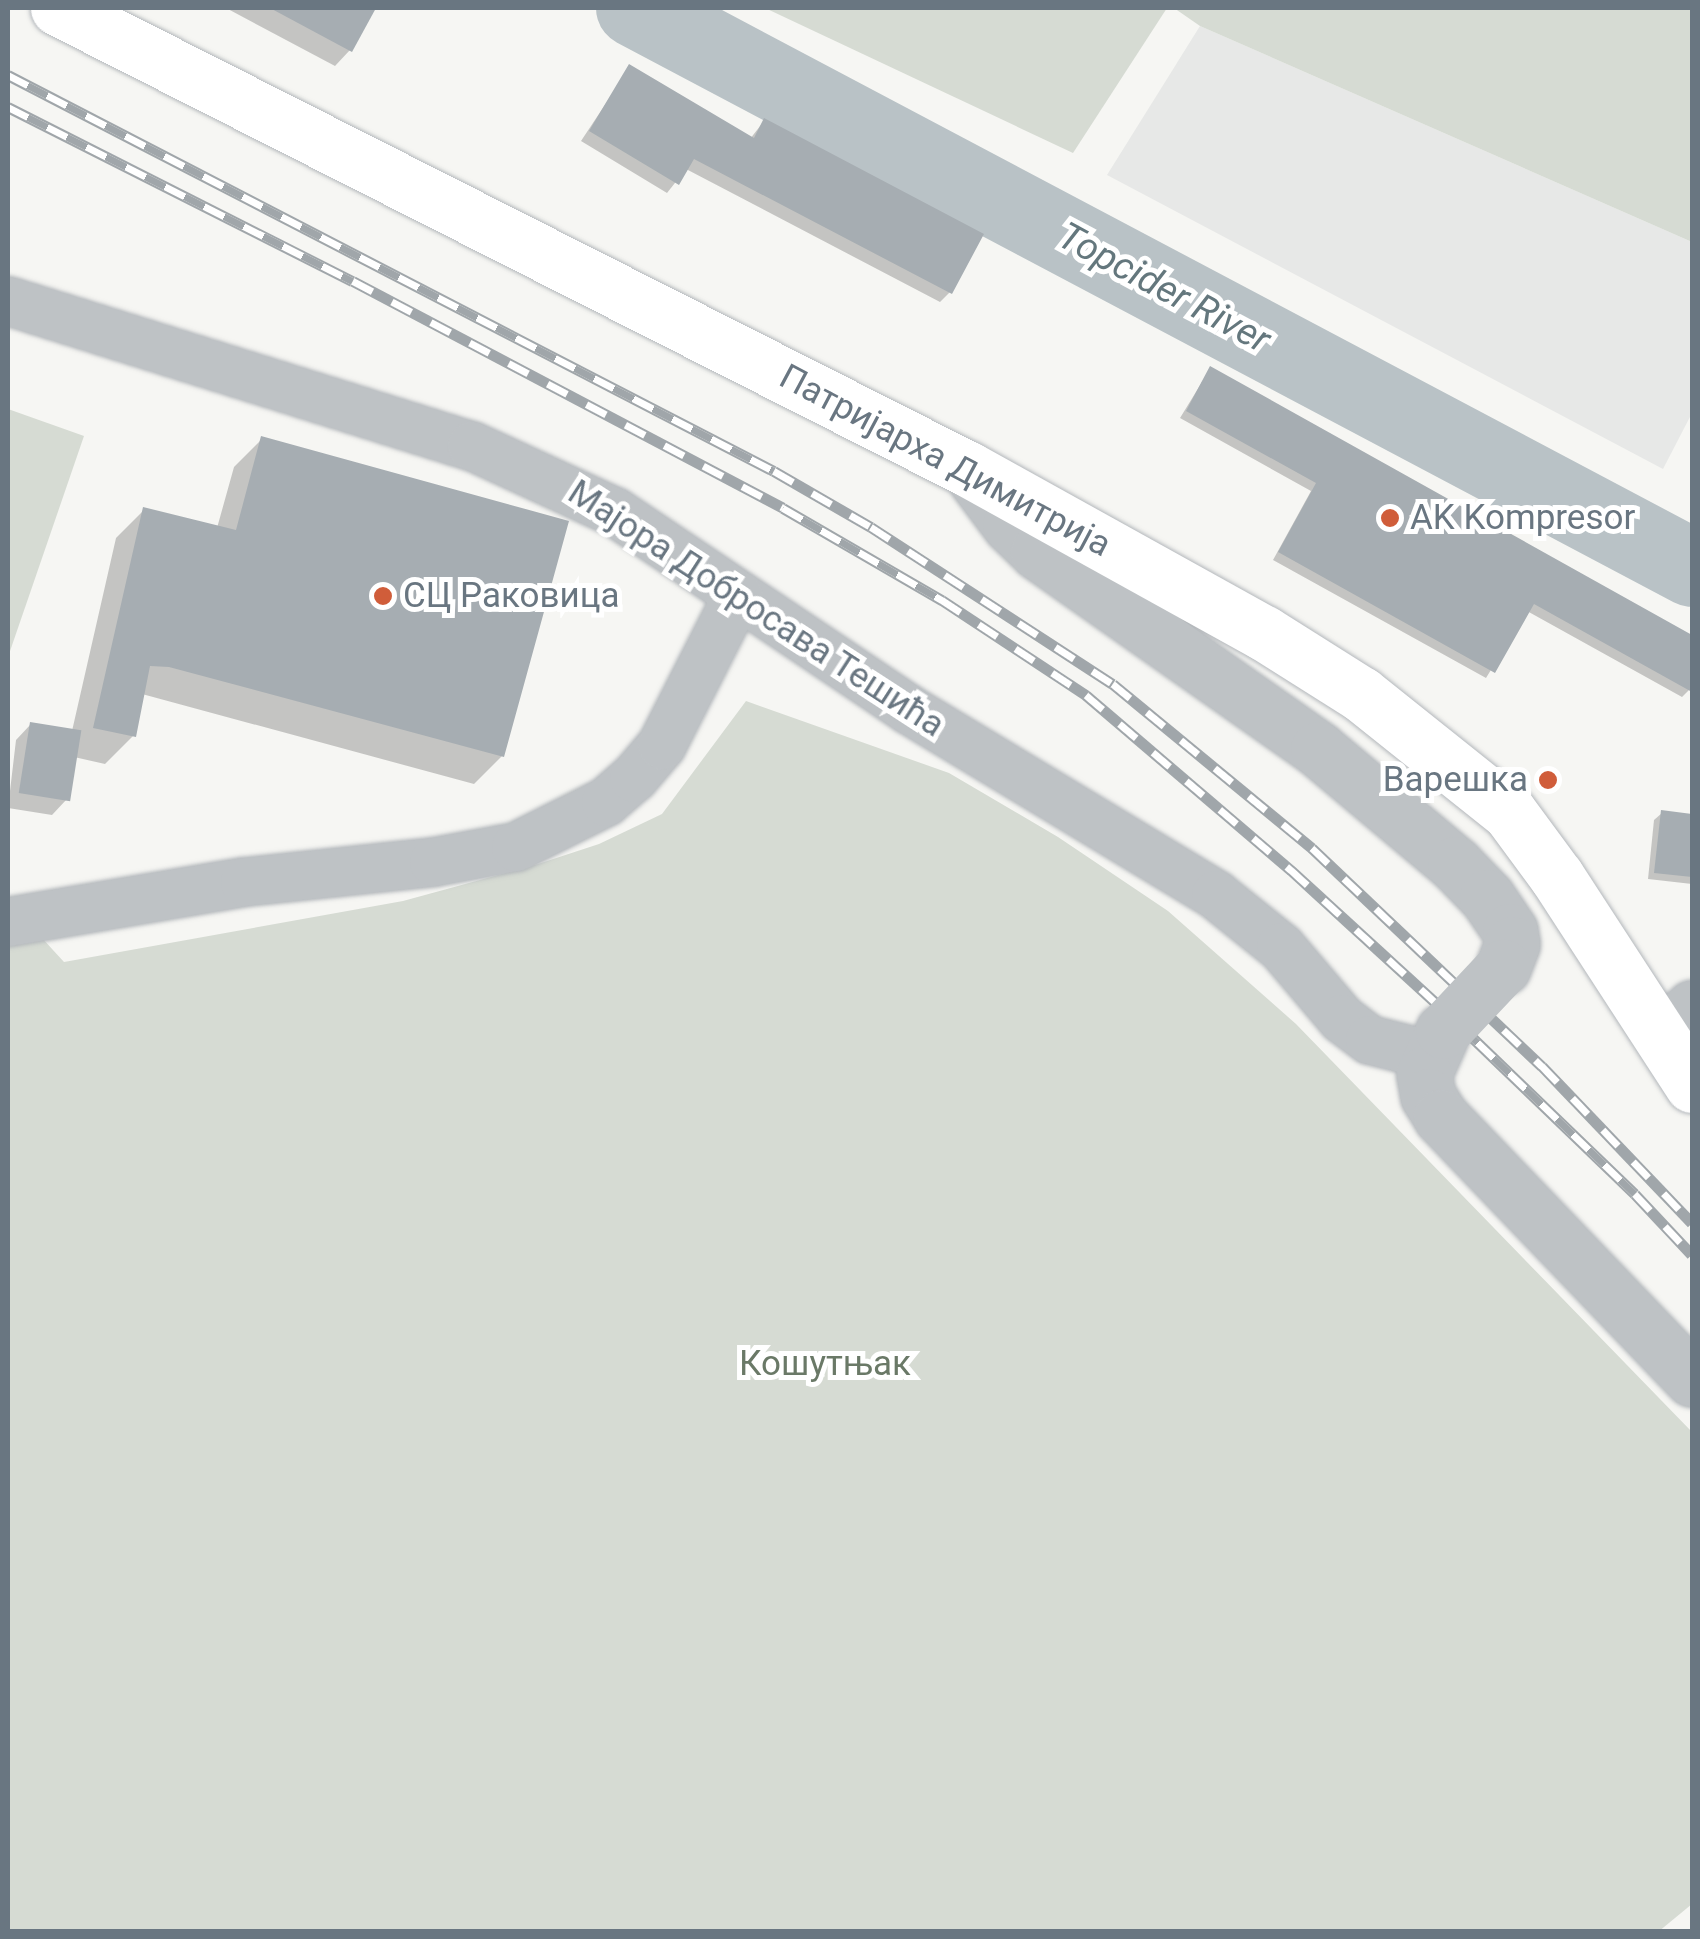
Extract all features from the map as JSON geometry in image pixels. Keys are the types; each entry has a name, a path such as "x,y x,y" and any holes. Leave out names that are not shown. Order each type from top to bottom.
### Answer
{"main road":[{"name":"Патријарха Димитрија","path":"58,8 968,469 1264,633 1362,694 1474,780 1509,812 1677,1023 1692,1084"}],"street":[{"name":"Мајора Добросава Тешића","path":"8,301 520,464 615,512 908,709 1216,896 1281,948 1342,1019 1370,1040 1436,1043"},
{"path":"968,469 1010,525 1038,552 1318,749 1455,864 1504,918 1512,944 1503,967 1436,1043 1424,1074 1428,1096 1441,1117 1692,1379"},
{"path":"8,922 245,882 434,862 516,847 606,802 634,778 662,745 738,595"}],"shaded area":[{"path":"1200,26 1692,242 1692,413 1663,469 1107,175"}],"green space":[{"path":"765,8 1167,8 1073,153"},
{"path":"1174,8 1692,8 1692,242 1200,26"},
{"path":"8,409 84,436 8,657"},
{"name":"Кошутњак","path":"746,701 949,773 1058,837 1168,911 1296,1024 1692,1432 1692,1904 1658,1932 8,1931 8,901 64,962 403,901 599,844 662,814"}],"building":[{"path":"270,8 376,8 352,52"},
{"path":"629,64 754,138 764,118 984,234 952,294 694,159 679,185 589,131"},
{"name":"AK Kompresor","path":"1210,366 1692,635 1692,692 1534,604 1495,673 1278,552 1316,483 1186,411"},
{"name":"СЦ Раковица","path":"261,436 569,521 504,757 169,667 150,666 136,737 93,728 143,507 236,530"},
{"path":"30,722 81,730 70,801 19,793"},
{"path":"1661,810 1692,814 1692,877 1654,873"}],"waterway":[{"name":"Topcider River","path":"635,8 1692,568"}],"railway":[{"path":"8,75 774,471 871,527 1113,684 1312,848 1542,1066 1692,1223"},
{"path":"8,107 353,281 783,508 942,600 1086,695 1291,870 1446,1012 1635,1194 1692,1255"}],"place":[{"name":"AK Kompresor","path":"1390,518"},
{"name":"СЦ Раковица","path":"383,596"},
{"name":"Варешка","path":"1548,780"}]}
